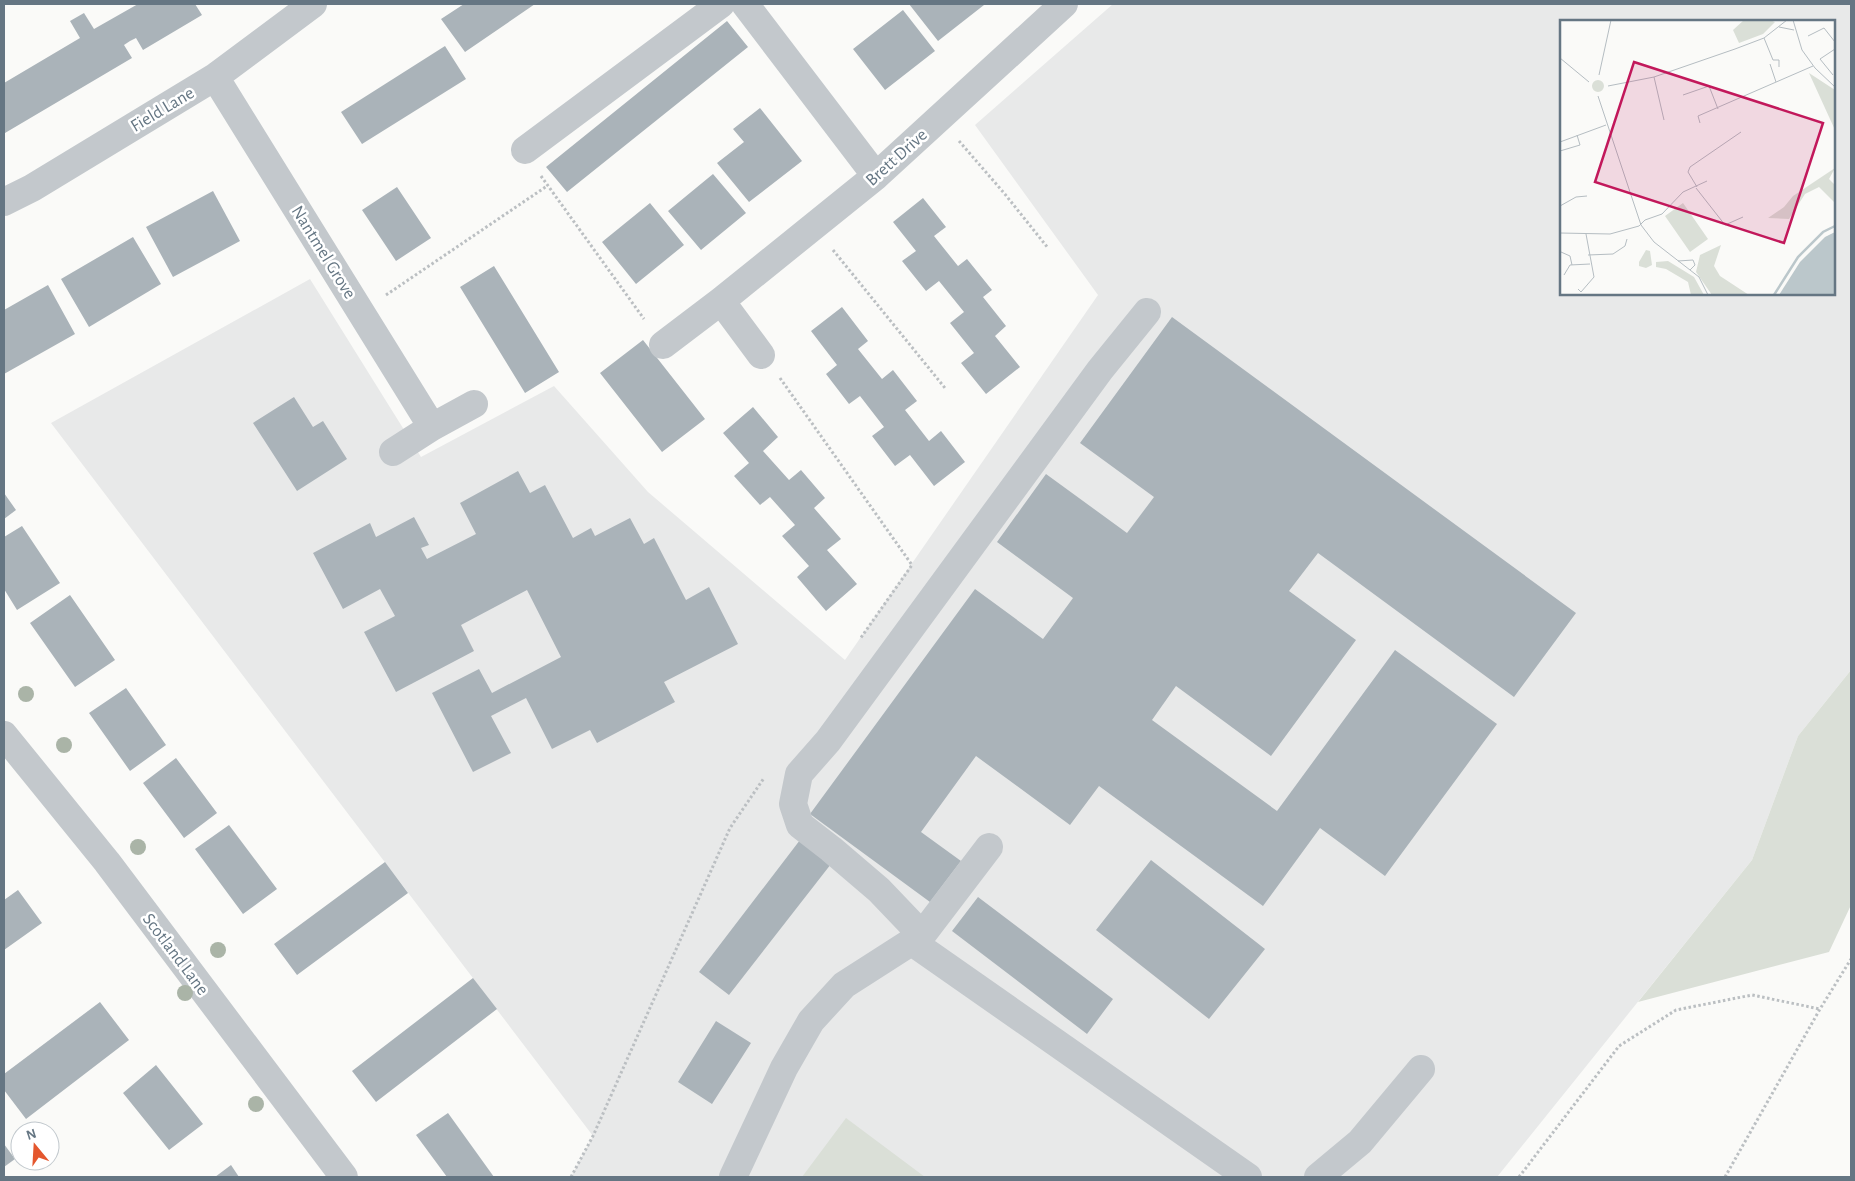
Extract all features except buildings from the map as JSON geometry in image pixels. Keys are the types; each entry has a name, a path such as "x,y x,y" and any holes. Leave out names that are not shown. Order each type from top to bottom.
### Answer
{"street":[{"name":"Field Lane","path":"4,202 32,188 215,77 313,4"},
{"path":"524,150 721,4"},
{"path":"745,4 876,176"},
{"name":"Brett Drive","path":"663,345 721,301 876,176 1064,4"},
{"name":"Nantmel Grove","path":"215,77 432,427"},
{"path":"721,301 761,355"},
{"path":"1147,312 1095,378 828,741 799,774 793,804 800,825 831,848 879,890 917,938 1248,1177"},
{"path":"393,452 432,427 474,404"},
{"name":"Scotland Lane","path":"4,735 107,862 344,1177"},
{"path":"733,1177 784,1068 811,1021 844,985 917,938 989,847"},
{"path":"1318,1177 1360,1142 1421,1069"}],"path":[{"path":"938,119 1004,193 1048,248"},
{"path":"524,150 547,186 663,345"},
{"path":"361,312 547,186"},
{"path":"814,226 945,388"},
{"path":"761,355 773,369 912,565 856,645"},
{"path":"571,1177 597,1127 730,828 769,772"},
{"path":"1725,1177 1820,1009 1851,959"},
{"path":"1519,1177 1620,1046 1676,1010 1752,996 1820,1009"}],"shaded area":[{"path":"1113,4 1851,4 1851,670 1798,736 1752,860 1497,1177 571,1177 593,1136 51,423 310,279 421,457 554,386 648,492 845,660 1098,295 975,125"},
{"path":"1851,670 1851,905 1829,952 1638,1002 1752,860 1798,736"},
{"path":"846,1118 925,1177 802,1177"}]}
